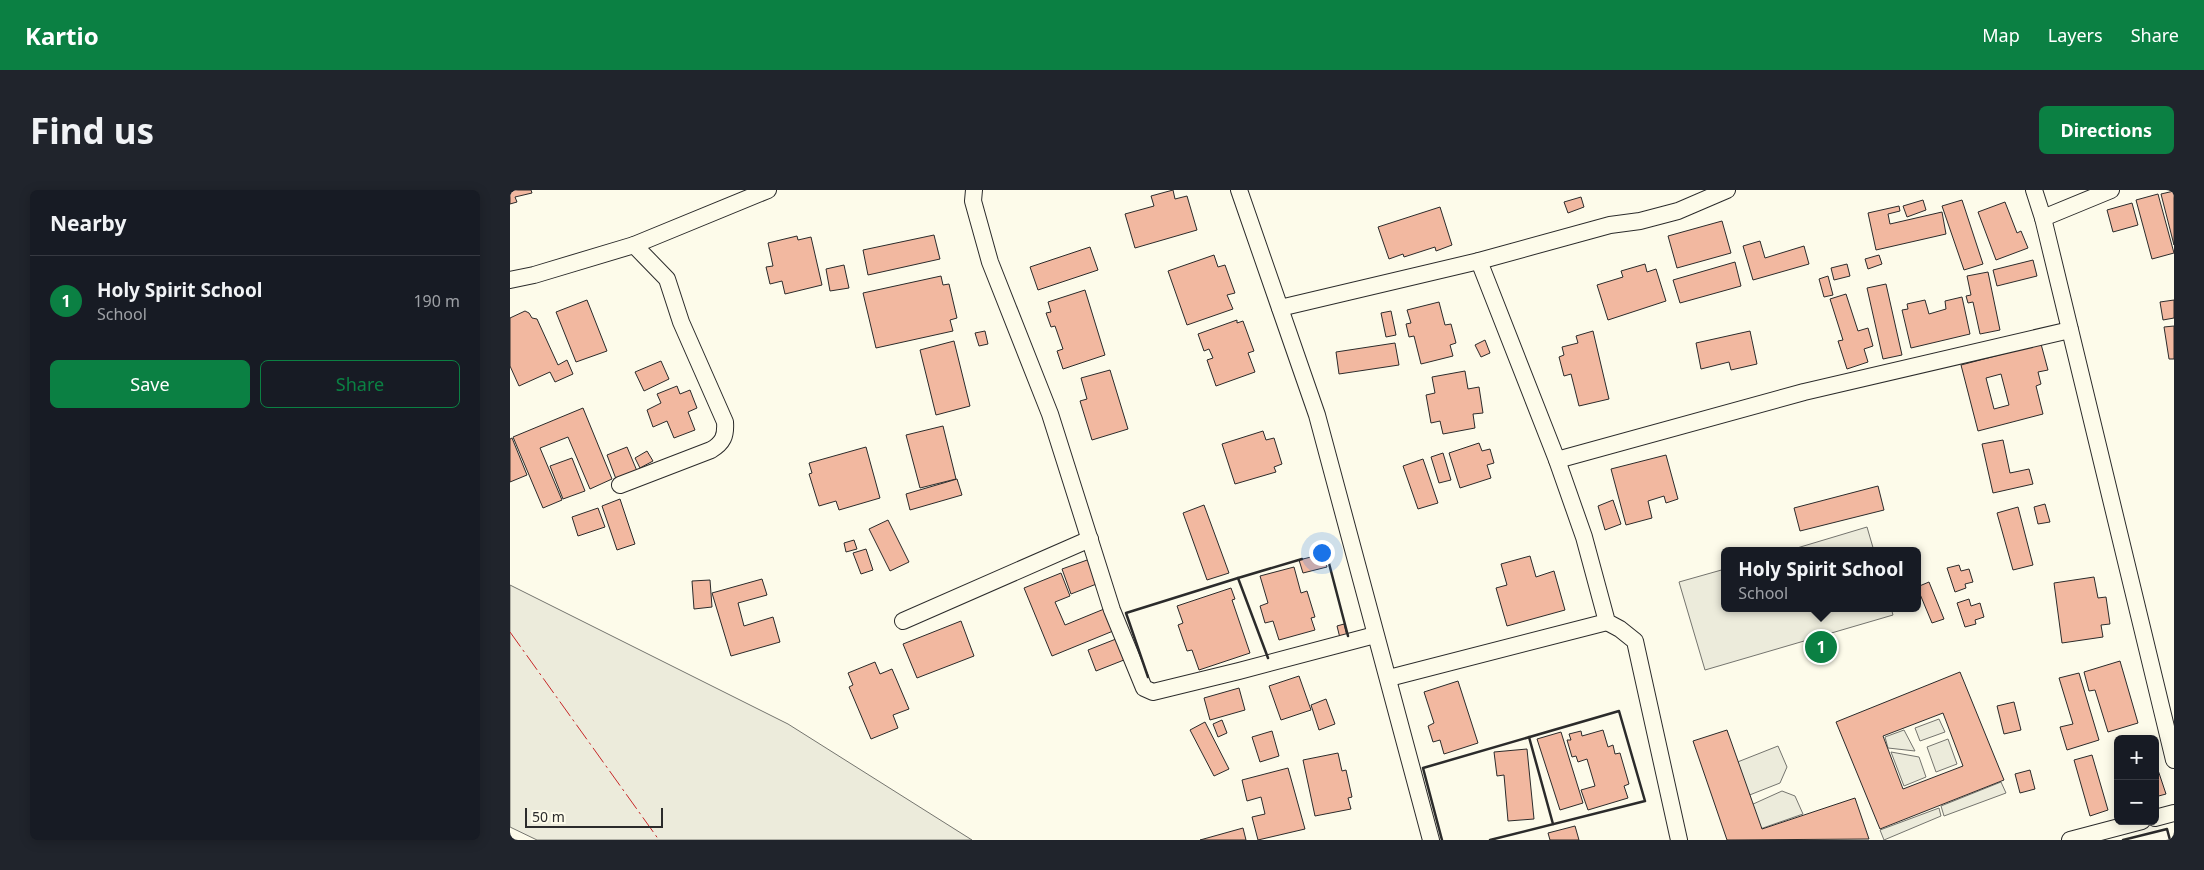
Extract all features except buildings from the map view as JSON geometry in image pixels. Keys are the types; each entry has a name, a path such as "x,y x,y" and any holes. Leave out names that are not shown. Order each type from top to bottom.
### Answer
{"street":[{"path":"510,280 534,275 634,245 768,190"},
{"path":"974,190 973,201 990,262 1050,414 1112,610 1144,688 1154,692 1239,672 1375,635"},
{"path":"1239,190 1317,415 1431,840"},
{"path":"1280,308 1479,261 1610,225 1640,220 1678,210 1727,190"},
{"path":"2034,190 2043,218 2174,760"},
{"path":"2043,218 2112,190"},
{"path":"620,485 710,450 721,444 725,434 725,422 681,322 667,280 634,245"},
{"path":"1479,261 1557,460 1584,537 1607,622"},
{"path":"1557,460 1804,392 2070,330"},
{"path":"903,621 1090,539"},
{"path":"1389,678 1607,622 1620,629 1635,641 1679,840"},
{"path":"2159,817 2174,813"},
{"path":"2070,840 2127,825"}],"shaded area":[{"path":"1867,527 1873,547 1800,547"},
{"path":"1721,570 1721,612 1892,612 1893,615 1705,670 1679,582"},
{"path":"510,585 788,724 972,840 537,840 510,827"},
{"path":"1939,719 1945,732 1920,741 1915,728"},
{"path":"1904,730 1915,751 1888,748 1885,737"},
{"path":"1948,739 1957,764 1936,772 1927,747"},
{"path":"1778,746 1787,767 1780,783 1747,796 1735,763"},
{"path":"1891,752 1919,757 1926,777 1904,786"},
{"path":"2001,782 2006,793 1944,816 1941,806"},
{"path":"1782,791 1795,796 1803,814 1760,829 1751,805"},
{"path":"1939,808 1941,816 1884,840 1880,830"}],"wall":[{"path":"1319,554 1326,552 1348,636"},
{"path":"1268,658 1238,578 1302,559"},
{"path":"1148,677 1126,613 1238,578"},
{"path":"1442,840 1423,768 1619,711 1645,801 1490,840"},
{"path":"1529,737 1553,824"},
{"path":"2123,840 2167,829 2170,840"}],"power":[{"path":"510,632 659,840"}],"place":[{"name":"Holy Spirit School","path":"1821,647"}]}
